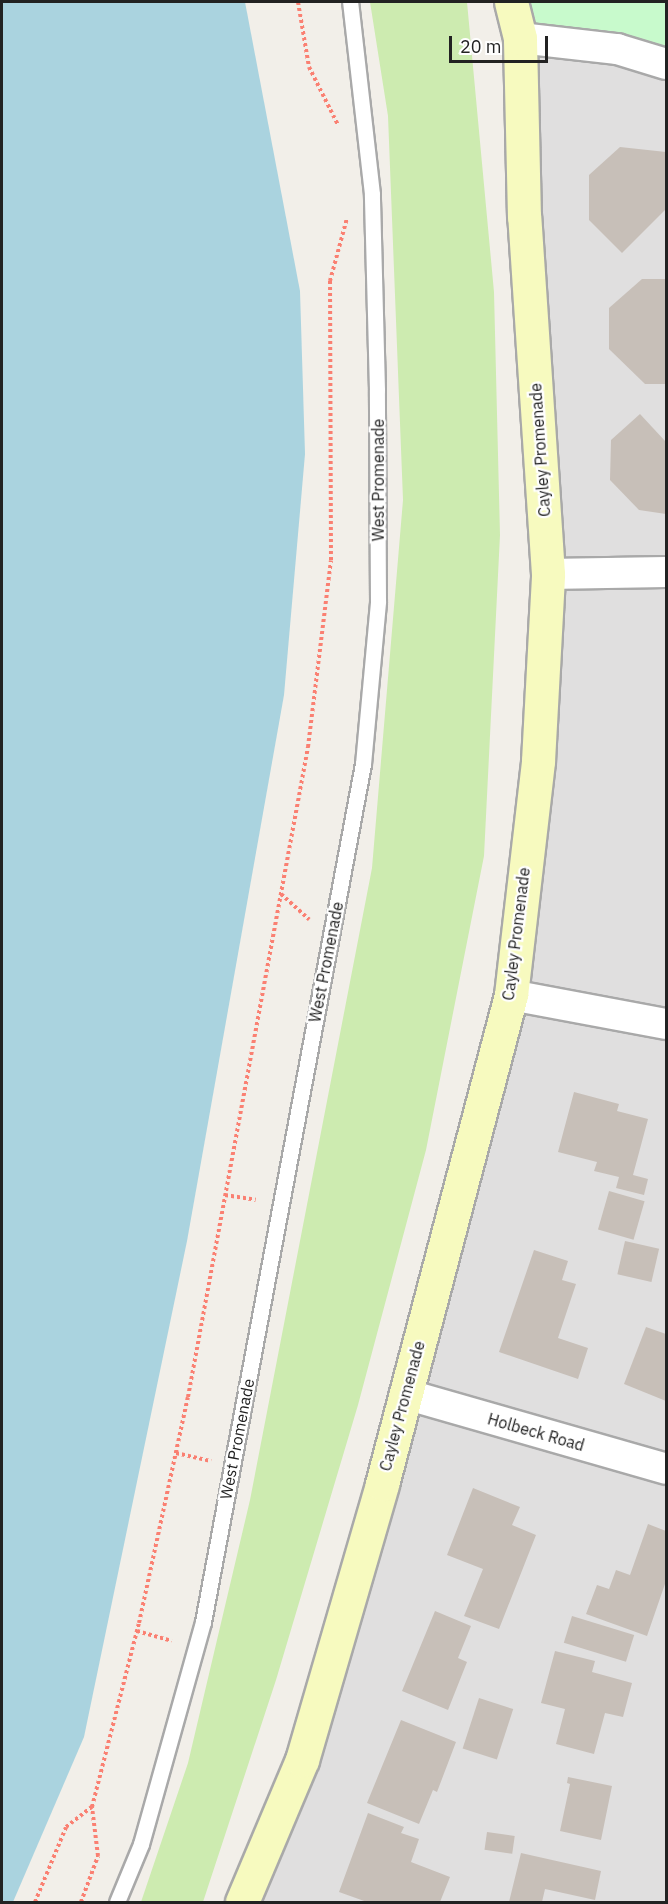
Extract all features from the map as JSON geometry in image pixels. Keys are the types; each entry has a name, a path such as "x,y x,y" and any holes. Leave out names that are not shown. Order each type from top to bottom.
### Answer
{"street":[{"name":"Cayley Promenade","path":"242,1902 302,1760 382,1484 511,995 538,761 548,574 524,218 520,38 511,2"},
{"path":"520,38 617,49 666,64"},
{"path":"548,574 666,572"},
{"path":"511,995 666,1024"},
{"name":"Holbeck Road","path":"405,1394 666,1469"}],"lane":[{"name":"West Promenade","path":"117,1902 141,1844 196,1647 363,764 378,601 377,390 372,194 350,2"}],"path":[{"path":"298,2 309,67 341,131"},
{"path":"81,1902 98,1856 92,1807 137,1631 176,1453 308,747 331,560 330,281 347,216"},
{"path":"225,1195 281,1204"},
{"path":"176,1453 232,1465"},
{"path":"137,1631 196,1647"},
{"path":"35,1902 66,1827 92,1807"}],"shaded area":[{"path":"666,2 666,1902 242,1902 302,1760 511,995 548,574 520,38"}],"green space":[{"path":"370,2 467,2 494,292 500,535 484,856 426,1150 358,1405 276,1680 203,1902 141,1902 188,1763 250,1500 372,868 403,500 388,116"},
{"path":"511,2 666,2 666,64 520,38"}],"water":[{"path":"2,2 245,2 300,291 305,454 284,695 187,1241 84,1737 13,1902 2,1902"}],"building":[{"path":"620,147 666,152 666,209 622,253 589,220 589,175"},
{"path":"642,279 666,279 666,384 645,384 609,349 609,308"},
{"path":"640,414 666,442 666,514 639,510 610,480 611,440"},
{"path":"574,1092 619,1104 617,1111 648,1119 633,1175 648,1179 644,1195 616,1188 619,1177 594,1171 597,1162 558,1152"},
{"path":"609,1191 645,1201 634,1240 598,1229"},
{"path":"625,1241 659,1249 651,1282 617,1274"},
{"path":"534,1250 568,1261 562,1280 576,1284 558,1338 588,1348 578,1379 499,1352"},
{"path":"646,1327 666,1334 666,1401 624,1384"},
{"path":"473,1488 520,1507 512,1525 536,1535 499,1629 464,1616 483,1569 447,1555"},
{"path":"648,1524 666,1531 666,1581 647,1636 586,1614 597,1585 609,1589 616,1570 630,1575"},
{"path":"435,1611 471,1626 458,1658 467,1662 448,1710 402,1691"},
{"path":"572,1616 634,1635 626,1662 564,1643"},
{"path":"555,1651 595,1661 592,1672 632,1683 623,1717 605,1713 594,1754 556,1744 565,1709 541,1703"},
{"path":"479,1698 513,1709 497,1760 463,1748"},
{"path":"401,1720 456,1742 437,1792 433,1790 419,1824 367,1803"},
{"path":"568,1777 612,1786 601,1840 560,1831 570,1784 567,1783"},
{"path":"368,1813 404,1827 401,1833 419,1839 411,1862 450,1877 440,1902 367,1902 339,1892"},
{"path":"487,1832 515,1836 512,1854 484,1850"},
{"path":"521,1853 601,1871 595,1900 545,1889 542,1902 509,1902"}]}
